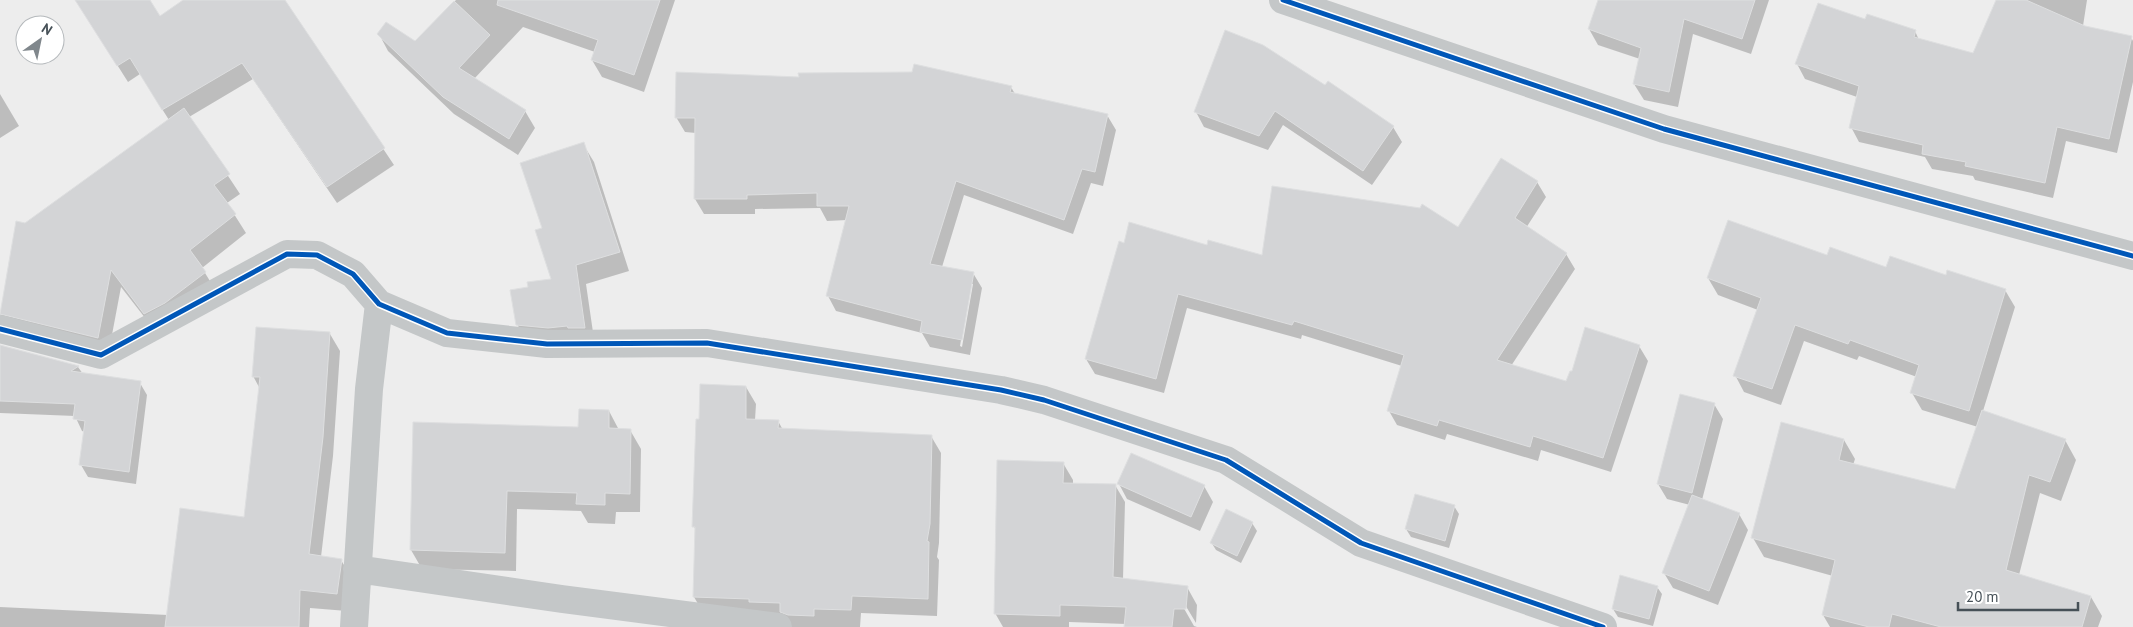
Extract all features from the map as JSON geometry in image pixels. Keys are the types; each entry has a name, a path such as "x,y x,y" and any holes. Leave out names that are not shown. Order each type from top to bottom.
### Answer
{"street":[{"path":"1283,0 1664,130 2133,256"},
{"path":"0,329 101,355 287,254 317,255 353,274 379,304 447,333 548,344 707,343 1001,390 1044,400 1226,460 1361,544 1603,627"},
{"path":"354,627 369,390 379,304"},
{"path":"358,569 562,599 778,627"}],"building":[{"path":"75,0 150,0 160,16 183,0 285,0 385,148 327,187 242,63 162,110 130,58 117,66"},
{"path":"498,0 660,0 634,75 591,60 598,40 497,5"},
{"path":"1598,0 1755,0 1742,39 1684,19 1669,92 1633,84 1641,48 1588,29"},
{"path":"1996,0 2026,0 2085,26 2132,36 2109,139 2057,127 2045,183 1965,166 1966,162 1922,154 1923,145 1849,128 1859,86 1795,64 1818,3 1865,19 1867,14 1916,30 1914,37 1973,53"},
{"path":"454,1 490,35 459,68 526,110 509,139 443,97 377,34 386,22 415,41"},
{"path":"1225,30 1263,45 1325,85 1328,81 1394,126 1363,171 1275,111 1259,136 1194,112"},
{"path":"914,64 1012,86 1010,92 1108,114 1095,172 1082,169 1064,220 956,181 930,264 974,272 962,340 920,332 922,321 826,296 849,206 817,206 817,193 747,195 747,199 694,199 695,118 675,118 676,72 799,77 798,73 912,72"},
{"path":"184,108 230,174 214,185 236,214 190,250 206,272 165,303 144,314 111,270 98,338 0,314 16,221 25,223"},
{"path":"584,142 620,252 576,265 585,328 568,328 567,326 548,328 516,325 510,290 528,287 527,282 551,279 535,230 542,228 520,163"},
{"path":"1501,158 1538,181 1515,218 1567,253 1497,360 1566,381 1570,371 1572,371 1585,327 1640,345 1603,458 1533,436 1530,447 1439,420 1437,426 1387,411 1404,355 1294,321 1292,325 1178,294 1156,379 1085,359 1119,241 1124,243 1129,222 1207,245 1208,240 1262,255 1272,186 1420,208 1422,204 1458,227"},
{"path":"1728,220 1827,255 1830,247 1886,267 1890,256 1946,275 1947,270 2006,289 1969,411 1910,393 1919,365 1850,340 1848,344 1795,325 1772,389 1733,376 1761,298 1707,278"},
{"path":"256,327 330,332 323,437 309,554 342,559 337,594 300,590 299,627 165,627 180,508 244,517 260,377 252,377"},
{"path":"0,345 79,366 71,371 141,381 129,472 79,465 85,421 73,419 75,404 0,401"},
{"path":"700,384 746,386 746,419 779,420 778,428 932,435 930,524 927,541 929,542 928,599 852,596 851,610 814,609 814,616 788,615 780,612 780,603 749,602 749,599 693,597 695,527 692,527 696,419 699,419"},
{"path":"1680,394 1715,403 1692,493 1657,484"},
{"path":"579,409 609,410 609,428 631,429 630,494 605,493 605,505 576,504 577,493 507,491 505,553 410,550 413,422 578,427"},
{"path":"1982,410 2066,439 2050,482 2029,475 2006,570 2091,596 2082,627 1941,627 1892,614 1889,627 1869,627 1822,615 1835,560 1751,538 1781,422 1844,439 1839,460 1955,489"},
{"path":"1131,453 1205,485 1191,517 1117,484"},
{"path":"997,460 1064,462 1063,483 1116,484 1113,577 1188,586 1186,609 1174,609 1172,627 1124,627 1126,607 1060,605 1060,616 994,614"},
{"path":"1415,494 1455,505 1445,541 1405,529"},
{"path":"1692,495 1740,513 1709,591 1662,573"},
{"path":"1226,509 1253,522 1237,556 1210,543"},
{"path":"1620,575 1658,586 1649,619 1612,609"}],"cycle path":[{"path":"1283,0 1664,129 2133,256"},
{"path":"0,329 101,355 287,254 317,255 353,274 379,304 447,333 547,344 707,343 1001,390 1044,400 1226,460 1361,543 1603,627"}]}
